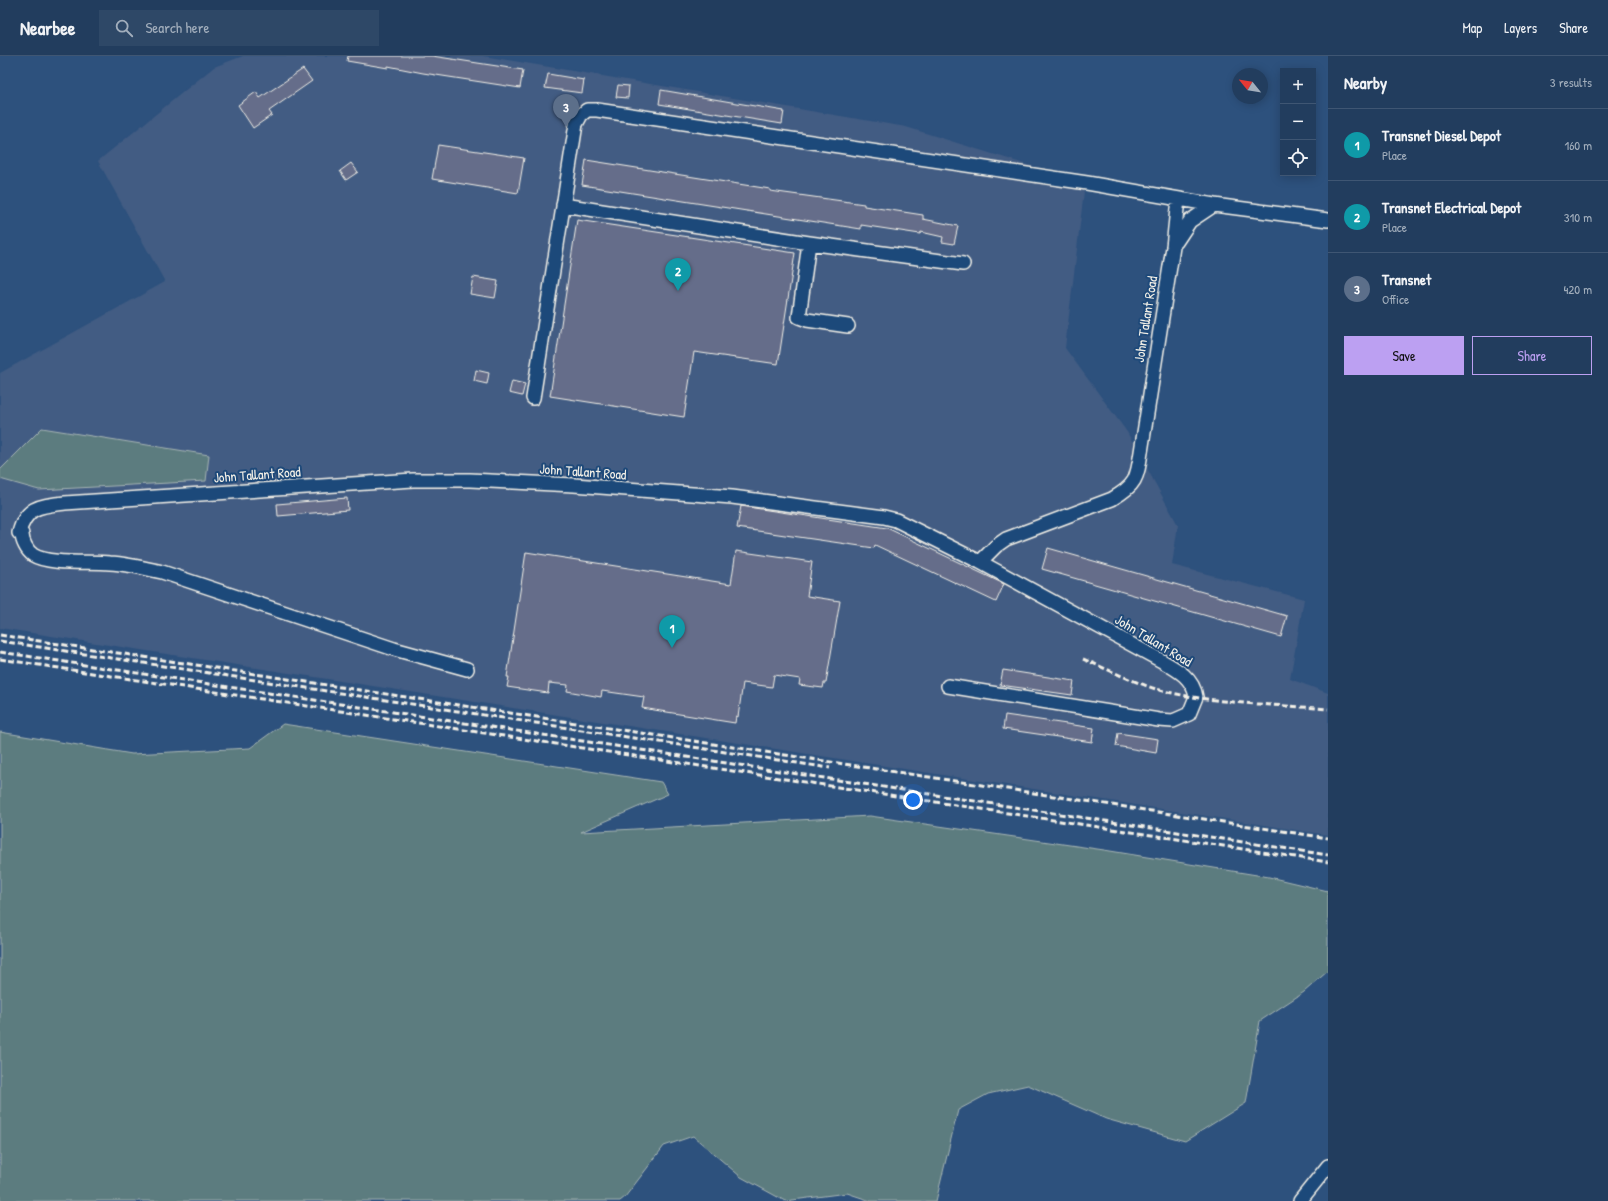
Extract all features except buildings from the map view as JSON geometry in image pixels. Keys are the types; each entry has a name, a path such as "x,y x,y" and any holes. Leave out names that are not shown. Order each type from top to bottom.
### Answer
{"street":[{"path":"533,398 576,124 581,115 587,110 899,155 1214,205 1328,220"},
{"name":"John Tallant Road","path":"980,562 996,546 1006,539 1112,499 1124,492 1134,482 1139,464 1173,247 1178,199"},
{"path":"563,205 809,243 963,264"},
{"path":"1173,247 1190,221 1214,205"},
{"path":"809,243 799,318 848,326"},
{"name":"John Tallant Road","path":"467,670 394,649 162,572 133,565 57,561 32,555 22,540 22,534 19,533 22,522 28,512 41,506 84,501 364,482 478,480 574,485 732,497 870,514 896,520 980,562 1174,668 1186,676 1192,683 1195,692 1195,702 1187,716 1173,721 948,686"},
{"path":"1305,1199 1328,1166"}],"shaded area":[{"path":"243,56 483,56 906,127 1085,183 1065,348 1127,432 1178,525 1172,565 1304,599 1290,679 1328,693 1328,835 0,628 0,373 165,282 98,161 214,67"}],"green space":[{"path":"42,428 209,455 206,481 39,490 0,479 0,470"},
{"path":"283,724 661,782 668,794 581,832 870,816 1104,850 1269,877 1328,891 1328,971 1304,992 1260,1021 1246,1103 1185,1141 1106,1119 1028,1085 988,1094 958,1110 936,1201 871,1201 847,1193 785,1201 741,1177 693,1136 664,1146 625,1197 620,1201 0,1201 0,732 132,754 250,748"}],"railway":[{"path":"0,635 1328,838"},
{"path":"0,641 830,768"},
{"path":"0,652 1328,855"},
{"path":"0,659 1328,862"},
{"path":"1083,659 1128,679 1156,689 1177,694 1220,701 1328,709"}],"place":[{"name":"Transnet","path":"566,127"},
{"name":"Transnet Electrical Depot","path":"678,291"},
{"name":"Transnet Diesel Depot","path":"672,648"}]}
